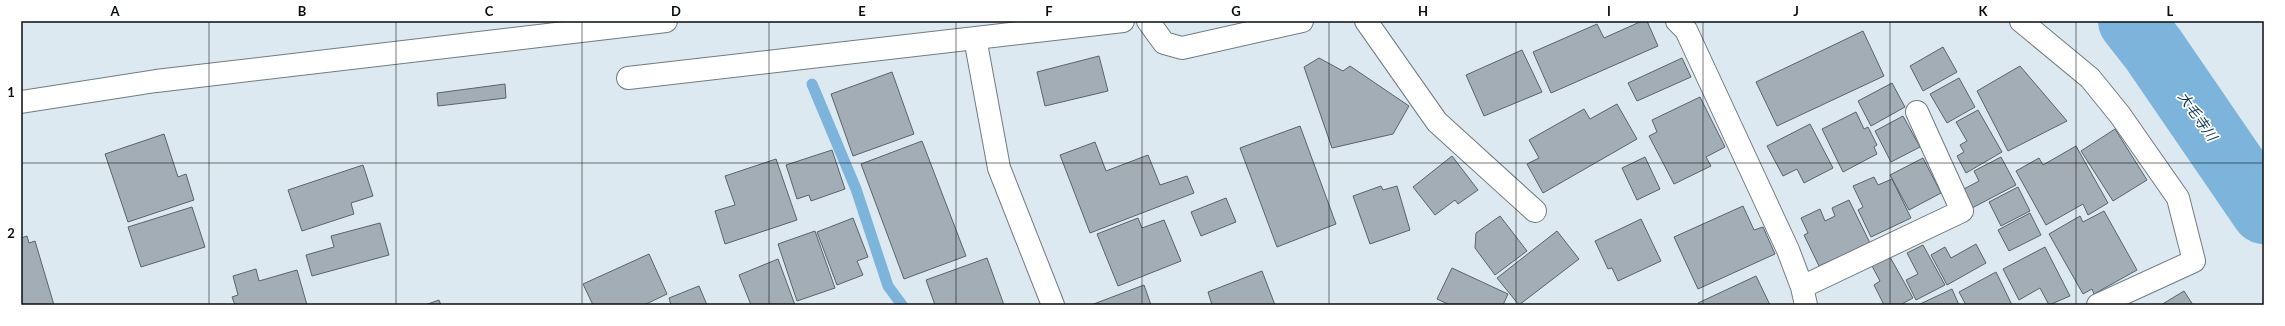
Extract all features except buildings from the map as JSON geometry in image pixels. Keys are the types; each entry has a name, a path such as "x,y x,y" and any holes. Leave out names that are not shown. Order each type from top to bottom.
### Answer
{"street":[{"path":"21,102 156,81 666,21"},
{"path":"628,78 1122,21"},
{"path":"1148,21 1164,43 1182,48 1302,21"},
{"path":"1366,21 1437,122 1535,210"},
{"path":"1677,21 1686,30 1742,149 1788,250 1804,296 1962,211 1917,112"},
{"path":"2022,21 2090,78 2120,115 2178,198 2194,261 2098,305"},
{"path":"976,38 999,168 1053,305"}],"waterway":[{"name":"大毛寺川","path":"2131,21 2153,49 2264,211"},
{"path":"812,84 856,189 888,286 902,305"}]}
